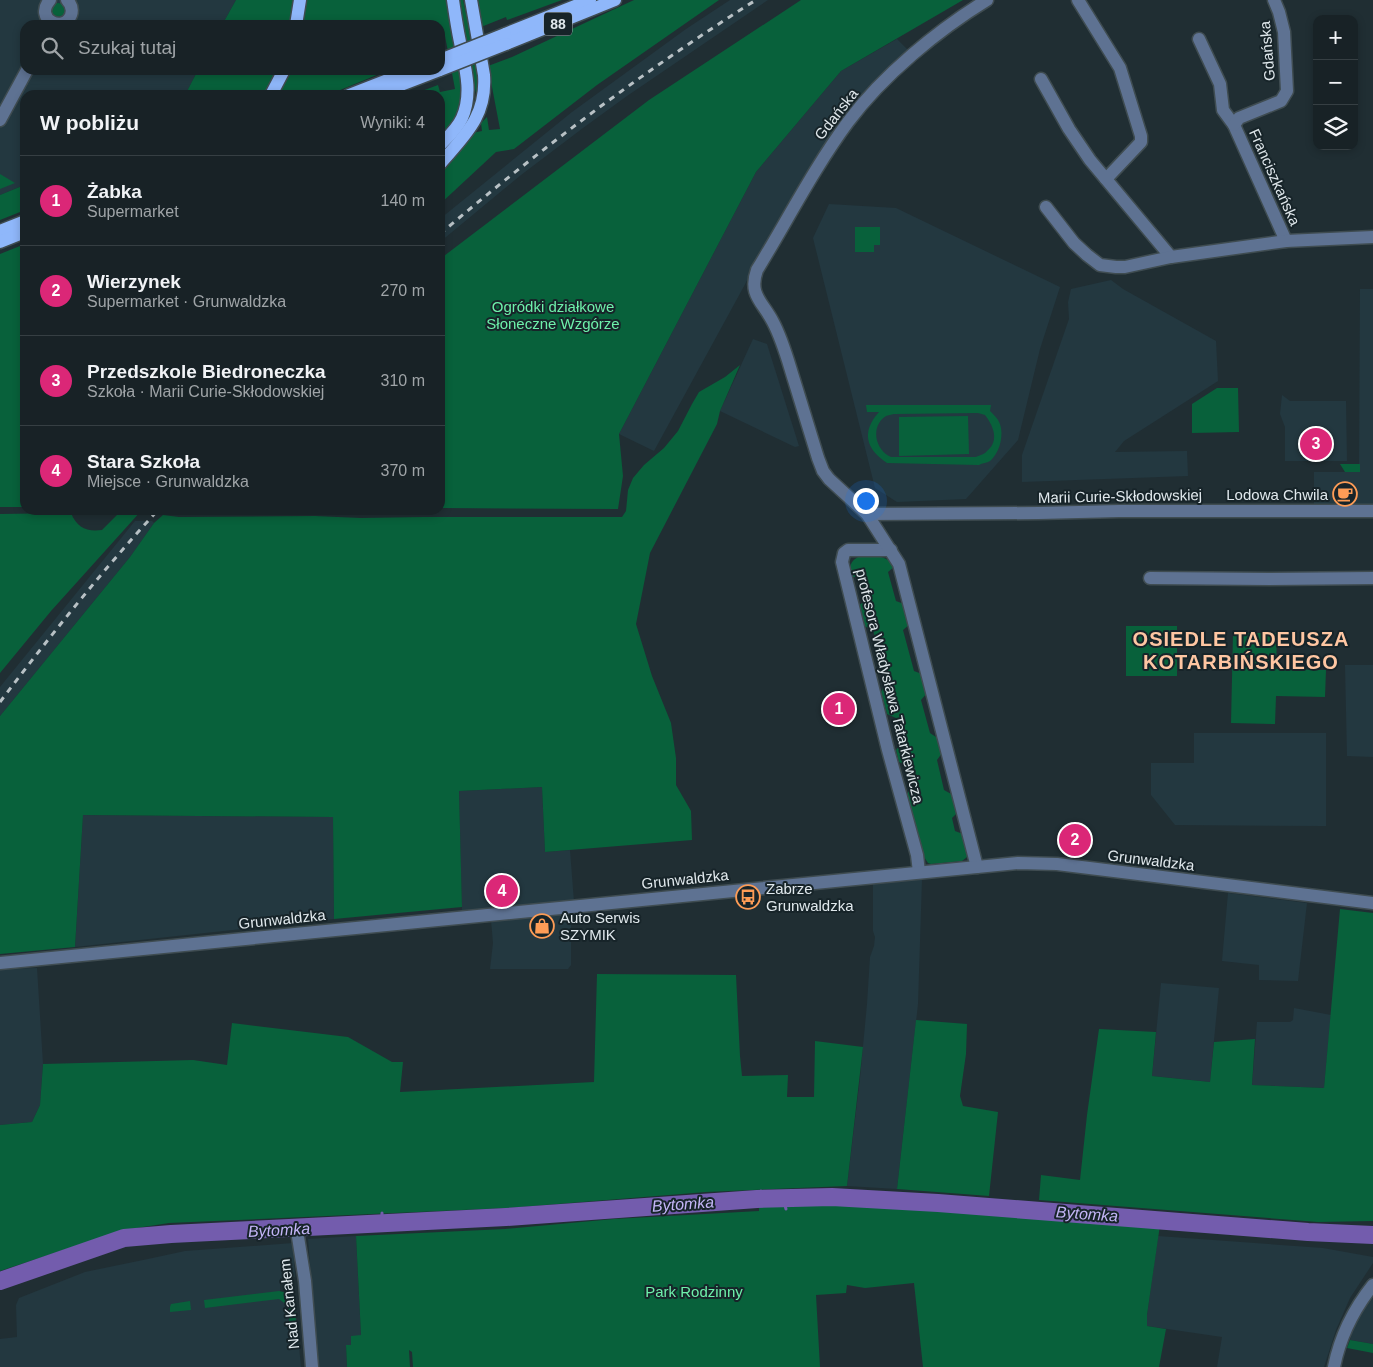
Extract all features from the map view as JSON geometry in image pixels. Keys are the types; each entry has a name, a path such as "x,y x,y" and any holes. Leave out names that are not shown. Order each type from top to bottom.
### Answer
{"main road":[{"path":"297,20 300,0"},
{"path":"445,140 461,119 466,107 468,94 468,78 452,0"},
{"path":"445,158 468,133 480,112 485,88 471,0"},
{"name":"88","path":"445,67 590,0"},
{"name":"88","path":"445,58 615,0"},
{"path":"274,90 281,75"},
{"path":"362,90 400,75"},
{"name":"88","path":"388,90 426,75"},
{"path":"0,231 20,223"},
{"path":"0,242 20,234"}],"street":[{"path":"49,20 45,12 46,4 50,0"},
{"path":"67,0 72,8 71,17 68,20"},
{"name":"Gdańska","path":"867,514 829,479 823,471 783,346 773,323 756,296 754,284 758,270 823,159 848,121 894,72 919,49 988,0"},
{"path":"1078,0 1120,68 1141,136 1141,142 1106,180"},
{"name":"Gdańska","path":"1234,125 1240,118 1281,101 1287,91 1284,32 1274,0"},
{"path":"1200,39 1220,84 1223,110 1234,125"},
{"path":"0,120 24,75"},
{"path":"1041,79 1069,129 1090,160 1171,257"},
{"name":"Franciszkańska","path":"1234,125 1286,241"},
{"path":"1046,207 1074,243 1100,265 1125,267 1171,257 1286,241 1373,237"},
{"name":"Marii Curie-Skłodowskiej","path":"867,514 1119,511 1373,511"},
{"path":"867,514 899,564 905,583 977,867"},
{"name":"profesora Władysława Tatarkiewicza","path":"891,550 848,550 844,553 842,562 888,750 918,856 919,872"},
{"path":"1150,578 1373,578"},
{"name":"Grunwaldzka","path":"0,963 1018,863 1057,864 1373,903"},
{"name":"Nad Kanałem","path":"298,1237 305,1281 312,1367"},
{"path":"1334,1367 1338,1350 1350,1319 1373,1286"}],"shaded area":[{"path":"0,0 236,0 225,20 20,20 20,75 195,75 188,90 20,90 20,187 0,195"},
{"path":"730,0 768,0 583,128 521,175 445,238 445,215 572,112 686,29"},
{"path":"897,39 909,51 861,96 803,178 654,451 619,434 756,172 841,71"},
{"path":"829,204 896,208 1060,287 1040,349 1018,440 966,499 897,502 875,488 813,238"},
{"path":"1111,280 1123,289 1216,341 1218,381 1124,441 1115,452 1187,451 1188,476 1022,482 1022,455 1069,319 1068,302 1071,289"},
{"path":"1360,289 1373,289 1373,505 1314,505 1314,472 1359,472"},
{"path":"753,339 767,344 799,446 795,447 720,411"},
{"path":"1282,395 1290,401 1346,401 1347,461 1285,461 1285,427 1280,414"},
{"path":"135,521 152,521 154,523 130,557 0,716 0,687"},
{"path":"1345,665 1373,665 1373,757 1347,756"},
{"path":"1194,733 1326,733 1326,826 1175,825 1151,795 1151,763 1194,763"},
{"path":"542,787 545,852 570,850 574,902 462,913 459,791"},
{"path":"83,815 333,817 334,919 75,947"},
{"path":"922,879 918,1004 897,1189 847,1186 860,1078 870,957 875,937 873,931 873,884"},
{"path":"1228,893 1307,903 1298,981 1259,980 1259,965 1222,961"},
{"path":"571,911 571,965 568,969 490,969 493,943 491,920"},
{"path":"37,968 43,1064 40,1105 32,1122 0,1125 0,969"},
{"path":"1161,983 1219,988 1210,1082 1152,1076"},
{"path":"1294,1008 1331,1015 1324,1088 1252,1085 1257,1022 1290,1022 1293,1020"},
{"path":"356,1236 361,1335 351,1345 346,1346 347,1367 318,1367 308,1239"},
{"path":"1158,1236 1323,1248 1373,1257 1373,1263 1350,1298 1336,1330 1324,1367 1217,1367 1222,1337 1147,1326"},
{"path":"293,1243 295,1277 280,1278 280,1292 295,1305 301,1367 0,1367 0,1339 17,1337 16,1305 19,1298 85,1272 185,1251"},
{"path":"1373,1297 1373,1344 1350,1340 1353,1329 1363,1310"}],"green space":[{"path":"236,0 295,0 292,20 225,20"},
{"path":"304,0 448,0 462,76 461,108 451,125 445,132 445,91 455,89 445,36 445,20 301,20"},
{"path":"458,0 463,0 479,72 478,104"},
{"path":"476,0 562,0 507,20 506,17 481,27"},
{"path":"634,0 719,0 597,85 514,149 496,152 445,199 445,165 472,133 482,131 481,123 487,117 489,130 500,129 488,66 512,57"},
{"name":"Ogródki działkowe Słoneczne Wzgórze","path":"801,0 963,0 841,71 756,172 619,434 623,476 618,509 445,508 445,255 649,100"},
{"path":"55,3 61,3 65,10 61,17 55,17 51,13 51,7"},
{"path":"195,75 276,75 268,90 188,90"},
{"path":"287,75 377,75 340,90 279,90"},
{"path":"438,85 439,90 424,90"},
{"path":"0,174 15,183 0,189"},
{"path":"20,187 20,212 0,220 0,195"},
{"path":"855,227 880,227 880,245 874,245 874,252 855,252"},
{"path":"20,246 20,507 0,507 0,254"},
{"path":"740,365 720,411 717,424 650,553 636,624 652,676 671,723 676,758 676,785 691,811 692,840 545,852 542,787 459,791 462,907 334,919 333,817 83,815 75,947 0,954 0,716 130,557 154,523 163,515 179,517 315,516 361,518 622,517 626,511 628,490 633,478 644,465 664,448 678,431 699,392 725,377"},
{"path":"1217,388 1238,388 1239,432 1192,433 1192,404"},
{"path":"866,405 991,405 990,411 1000,425 1001,441 994,457 989,462 979,465 887,463 874,452 868,440 870,426 879,412 867,412","holes":["978,413 985,415 993,428 993,443 984,454 976,457 891,457 881,449 876,438 876,432 881,420 886,416 894,414"]},
{"path":"968,416 969,454 899,456 899,417"},
{"path":"1340,464 1360,464 1360,472 1345,472"},
{"path":"0,514 72,515 83,528 102,530 117,515 137,515 51,611 0,673"},
{"path":"861,556 875,556 887,559 895,566 888,572 896,601 904,604 910,624 903,630 914,671 922,674 927,693 921,700 930,733 939,739 942,753 937,760 944,790 953,795 958,812 952,818 955,831 963,834 967,849 967,857 962,861 931,864 924,857 907,794 913,785 908,766 899,762 896,750 902,743 896,718 887,714 881,692 887,682 873,630 864,626 859,605 866,601 860,577 852,577 849,570 853,561"},
{"path":"1126,626 1177,626 1177,676 1126,676"},
{"path":"1233,633 1277,633 1276,669 1326,670 1325,697 1276,696 1275,724 1231,723"},
{"path":"1340,909 1373,913 1373,1221 1318,1222 1039,1200 1041,1175 1080,1180 1099,1029 1156,1032 1152,1076 1210,1082 1214,1042 1255,1039 1252,1085 1324,1088"},
{"path":"597,974 736,975 742,1076 788,1075 787,1097 814,1097 815,1041 863,1047 847,1186 706,1192 507,1208 169,1223 124,1230 0,1271 0,1125 32,1122 40,1105 43,1064 193,1060 227,1065 232,1023 348,1037 392,1062 403,1062 400,1092 594,1082"},
{"path":"916,1020 967,1024 966,1054 960,1096 963,1106 998,1112 989,1196 897,1189"},
{"name":"Park Rodzinny","path":"821,1202 1160,1225 1147,1315 1147,1326 1166,1329 1159,1367 923,1367 914,1283 865,1288 847,1285 846,1293 816,1295 820,1367 413,1367 412,1352 409,1350 410,1367 347,1367 346,1345 351,1345 351,1336 361,1335 356,1236 505,1229 614,1219 759,1211 759,1205"},
{"path":"279,1291 288,1293 294,1298 297,1331 290,1332 288,1306 279,1299 205,1308 204,1300"},
{"path":"190,1301 191,1310 170,1312 171,1304"},
{"path":"1350,1340 1373,1344 1373,1353 1347,1348"}],"waterway":[{"name":"Bytomka","path":"757,1199 761,1191"},
{"name":"Bytomka","path":"0,1281 124,1238 506,1217 757,1199 832,1197 938,1203 1308,1232 1373,1235"},
{"path":"783,1198 786,1209"},
{"path":"382,1213 382,1223"}],"railway":[{"path":"445,230 516,171 594,111 674,54 756,0"},
{"path":"0,702 77,604 154,515"}],"place":[{"name":"Przedszkole Biedroneczka","path":"1316,444"},
{"name":"Lodowa Chwila","path":"1345,494"},
{"name":"Żabka","path":"839,709"},
{"name":"Wierzynek","path":"1075,840"},
{"name":"Stara Szkoła","path":"502,891"},
{"name":"Zabrze Grunwaldzka","path":"748,897"},
{"name":"Auto Serwis SZYMIK","path":"542,926"}],"district":[{"name":"OSIEDLE TADEUSZA KOTARBIŃSKIEGO","path":"1241,650"}]}
